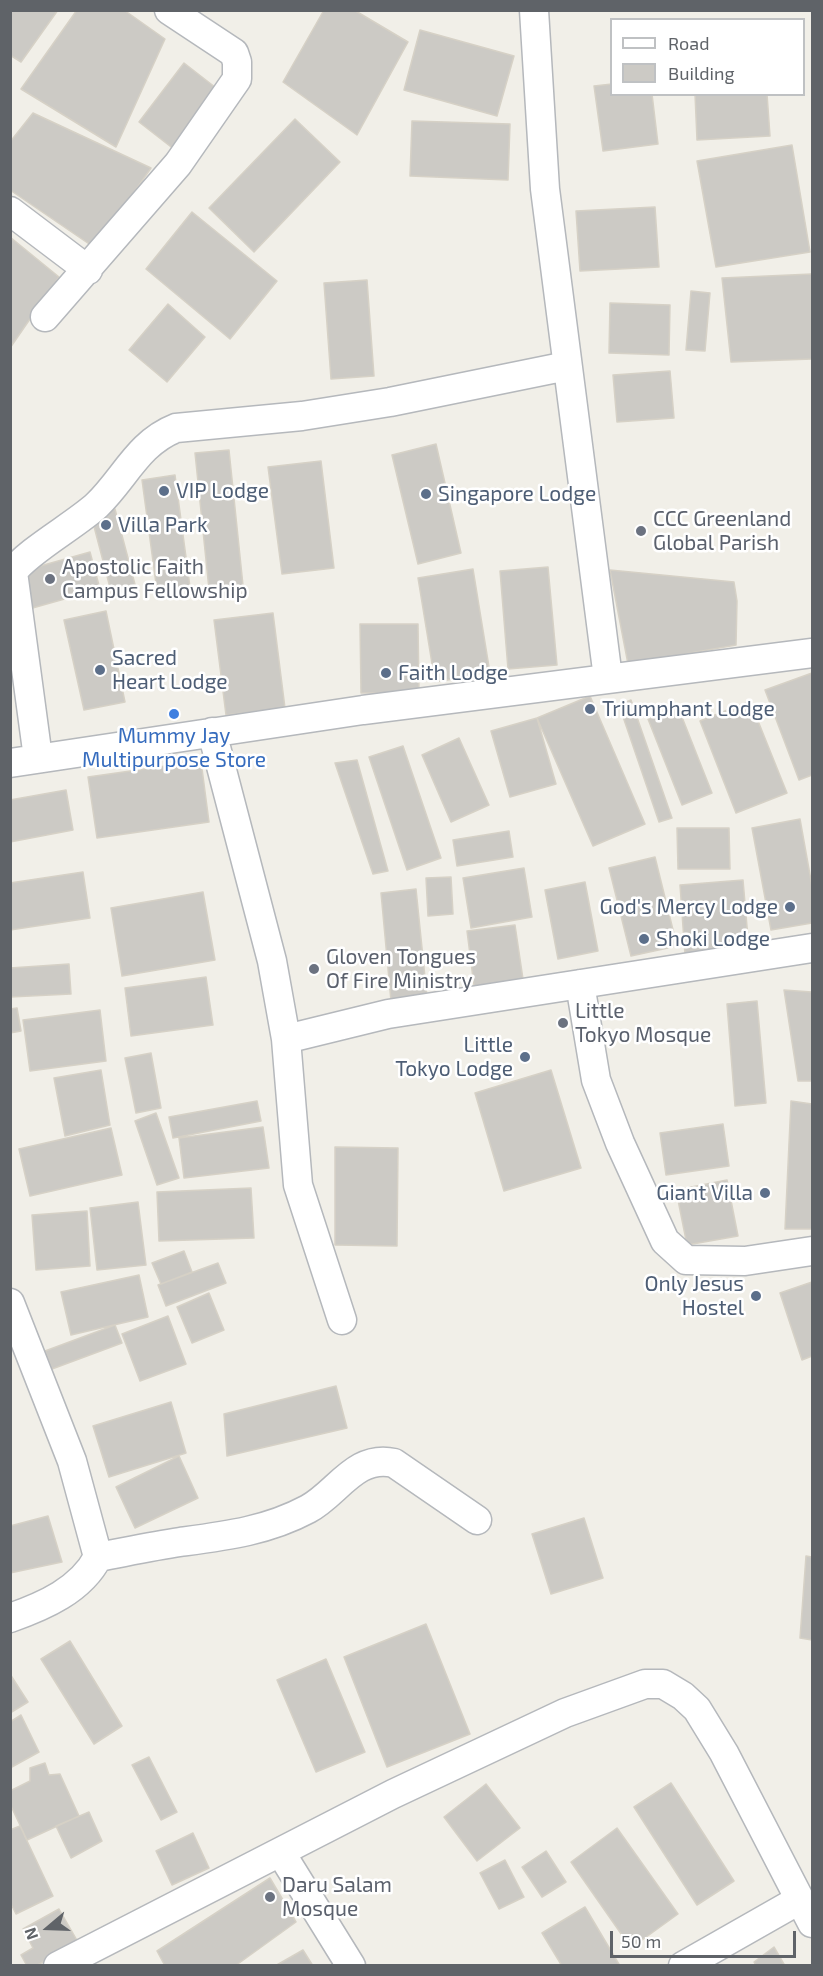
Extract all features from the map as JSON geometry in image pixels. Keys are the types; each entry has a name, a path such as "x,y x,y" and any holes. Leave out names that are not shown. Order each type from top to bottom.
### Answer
{"street":[{"path":"45,317 178,164 237,79 237,62 234,53 170,10"},
{"path":"534,10 545,189 608,678"},
{"path":"10,211 88,270"},
{"path":"567,366 390,402 302,416 176,428 160,434 141,449 99,503 13,572 24,760 608,678 813,653"},
{"path":"212,732 272,961 286,1039 298,1185 342,1320"},
{"path":"286,1039 388,1014 813,948"},
{"path":"580,984 596,1080 620,1143 665,1241 686,1260 745,1261 813,1251"},
{"path":"10,1303 72,1461 98,1557 90,1574 78,1585 10,1618"},
{"path":"98,1557 216,1539 283,1521 311,1508 352,1471 387,1462 394,1463 477,1520"},
{"path":"58,1965 393,1794 565,1713 645,1684 663,1684 683,1696 697,1709 724,1753 806,1912 683,1965"},
{"path":"281,1853 351,1965"}],"building":[{"path":"10,10 58,10 21,62 10,55"},
{"path":"77,10 124,10 165,39 116,147 21,89"},
{"path":"324,10 354,10 408,42 357,135 283,82"},
{"path":"420,30 514,56 497,116 404,90"},
{"path":"184,63 220,91 175,150 139,122"},
{"path":"610,84 610,96 652,96 658,144 603,151 594,86"},
{"path":"695,96 767,96 770,136 697,140"},
{"path":"33,113 151,168 95,248 10,190 10,142"},
{"path":"295,119 340,162 254,252 209,208"},
{"path":"412,121 510,124 508,180 410,176"},
{"path":"792,145 810,252 716,267 697,161"},
{"path":"655,207 659,267 580,271 576,211"},
{"path":"192,212 277,281 230,339 146,269"},
{"path":"10,237 59,277 10,348"},
{"path":"812,274 812,359 731,362 722,278"},
{"path":"367,280 374,376 331,379 324,283"},
{"path":"691,291 710,293 705,351 686,350"},
{"path":"610,303 670,305 669,355 609,353"},
{"path":"168,304 205,337 167,382 129,350"},
{"path":"670,371 674,418 617,422 613,375"},
{"path":"436,444 461,553 418,564 392,455"},
{"path":"229,450 244,595 210,599 195,453"},
{"path":"321,461 334,568 282,574 268,467"},
{"path":"175,475 190,587 157,591 142,480"},
{"path":"115,509 137,592 113,599 91,515"},
{"path":"90,552 100,589 29,609 19,572"},
{"path":"548,567 557,665 508,669 500,571"},
{"path":"473,569 490,673 435,682 418,578"},
{"path":"610,570 734,582 737,601 736,645 628,664"},
{"path":"106,611 125,702 84,710 64,620"},
{"path":"273,613 285,708 226,715 214,620"},
{"path":"360,624 418,624 419,693 361,693"},
{"path":"812,673 812,775 799,780 765,690"},
{"path":"590,696 645,824 593,846 537,718"},
{"path":"631,700 672,818 659,822 619,705"},
{"path":"750,701 787,793 736,813 700,721"},
{"path":"678,707 712,793 682,805 648,719"},
{"path":"537,718 556,784 510,797 491,731"},
{"path":"459,738 489,805 451,822 422,755"},
{"path":"403,746 441,858 407,870 369,757"},
{"path":"357,760 388,871 373,874 335,763"},
{"path":"201,761 209,822 97,838 88,777"},
{"path":"66,790 73,830 10,842 10,800"},
{"path":"800,819 812,886 812,923 771,930 752,828"},
{"path":"677,828 729,828 730,869 678,869"},
{"path":"509,831 513,857 457,866 453,840"},
{"path":"655,857 677,946 631,956 609,868"},
{"path":"524,868 532,917 471,928 463,878"},
{"path":"83,872 90,918 10,930 10,883"},
{"path":"451,877 453,914 428,916 426,878"},
{"path":"743,880 749,950 685,955 680,885"},
{"path":"585,882 598,951 558,959 545,890"},
{"path":"416,889 427,997 391,1001 381,893"},
{"path":"203,892 215,960 122,976 111,908"},
{"path":"515,925 523,979 474,986 467,931"},
{"path":"69,964 71,994 10,997 10,968"},
{"path":"206,977 213,1025 131,1036 125,988"},
{"path":"784,990 812,992 812,1081 798,1081"},
{"path":"757,1001 766,1103 735,1106 727,1004"},
{"path":"17,1008 21,1031 10,1033 10,1009"},
{"path":"100,1010 106,1061 30,1071 23,1020"},
{"path":"151,1053 161,1108 136,1113 125,1058"},
{"path":"101,1070 110,1125 65,1136 54,1078"},
{"path":"551,1070 581,1168 504,1191 475,1093"},
{"path":"257,1101 261,1121 173,1138 169,1117"},
{"path":"791,1101 812,1104 812,1229 785,1229"},
{"path":"156,1113 179,1178 157,1185 135,1121"},
{"path":"723,1124 729,1166 666,1175 660,1133"},
{"path":"263,1127 269,1168 184,1178 179,1138"},
{"path":"111,1128 122,1175 30,1196 19,1149"},
{"path":"335,1147 398,1148 397,1246 335,1245"},
{"path":"727,1180 738,1236 687,1245 676,1190"},
{"path":"251,1188 254,1238 159,1241 157,1192"},
{"path":"138,1202 146,1265 97,1270 90,1208"},
{"path":"87,1211 90,1266 36,1270 32,1215"},
{"path":"184,1251 192,1272 161,1284 152,1263"},
{"path":"218,1263 226,1283 166,1306 158,1285"},
{"path":"139,1275 148,1317 71,1335 61,1292"},
{"path":"812,1282 812,1356 802,1360 780,1293"},
{"path":"209,1293 224,1330 192,1343 177,1307"},
{"path":"168,1316 186,1364 140,1381 122,1334"},
{"path":"115,1325 122,1343 52,1369 45,1351"},
{"path":"336,1386 347,1428 227,1456 224,1414"},
{"path":"171,1402 186,1453 109,1477 93,1426"},
{"path":"179,1456 198,1498 135,1528 116,1487"},
{"path":"48,1516 62,1562 10,1573 10,1526"},
{"path":"584,1518 603,1578 551,1594 532,1534"},
{"path":"806,1556 812,1557 812,1640 800,1638"},
{"path":"426,1624 470,1734 387,1767 344,1657"},
{"path":"70,1641 122,1726 94,1744 41,1659"},
{"path":"326,1659 365,1752 316,1772 277,1680"},
{"path":"10,1674 28,1702 10,1713"},
{"path":"21,1715 39,1752 10,1768 10,1722"},
{"path":"149,1757 177,1812 161,1820 132,1765"},
{"path":"45,1763 49,1775 60,1774 79,1816 27,1840 10,1804 10,1791 30,1781 30,1768"},
{"path":"671,1783 734,1881 697,1905 634,1807"},
{"path":"486,1784 520,1828 477,1861 444,1817"},
{"path":"89,1812 102,1841 71,1858 56,1826"},
{"path":"20,1826 53,1896 16,1914 10,1902 10,1830"},
{"path":"617,1828 678,1914 631,1948 571,1862"},
{"path":"193,1833 209,1868 172,1885 156,1851"},
{"path":"546,1851 566,1882 542,1897 522,1867"},
{"path":"505,1860 524,1897 499,1909 480,1873"},
{"path":"270,1878 296,1922 235,1966 165,1966 157,1951"},
{"path":"585,1907 620,1966 562,1966 542,1933"},
{"path":"59,1909 78,1942 36,1966 27,1966 21,1955 33,1948 23,1929"},
{"path":"774,1947 785,1966 756,1966 754,1962"},
{"path":"303,1950 313,1966 275,1966"}],"place":[{"name":"VIP Lodge","path":"164,491"},
{"name":"Singapore Lodge","path":"426,494"},
{"name":"Villa Park","path":"106,525"},
{"name":"CCC Greenland Global Parish","path":"641,531"},
{"name":"Apostolic Faith Campus Fellowship","path":"50,579"},
{"name":"Sacred Heart Lodge","path":"100,670"},
{"name":"Faith Lodge","path":"386,673"},
{"name":"Triumphant Lodge","path":"590,709"},
{"name":"Mummy Jay Multipurpose Store","path":"174,714"},
{"name":"God's Mercy Lodge","path":"790,907"},
{"name":"Shoki Lodge","path":"644,939"},
{"name":"Gloven Tongues Of Fire Ministry","path":"314,969"},
{"name":"Little Tokyo Mosque","path":"563,1023"},
{"name":"Little Tokyo Lodge","path":"525,1057"},
{"name":"Giant Villa","path":"765,1193"},
{"name":"Only Jesus Hostel","path":"756,1296"},
{"name":"Daru Salam Mosque","path":"270,1897"}]}
